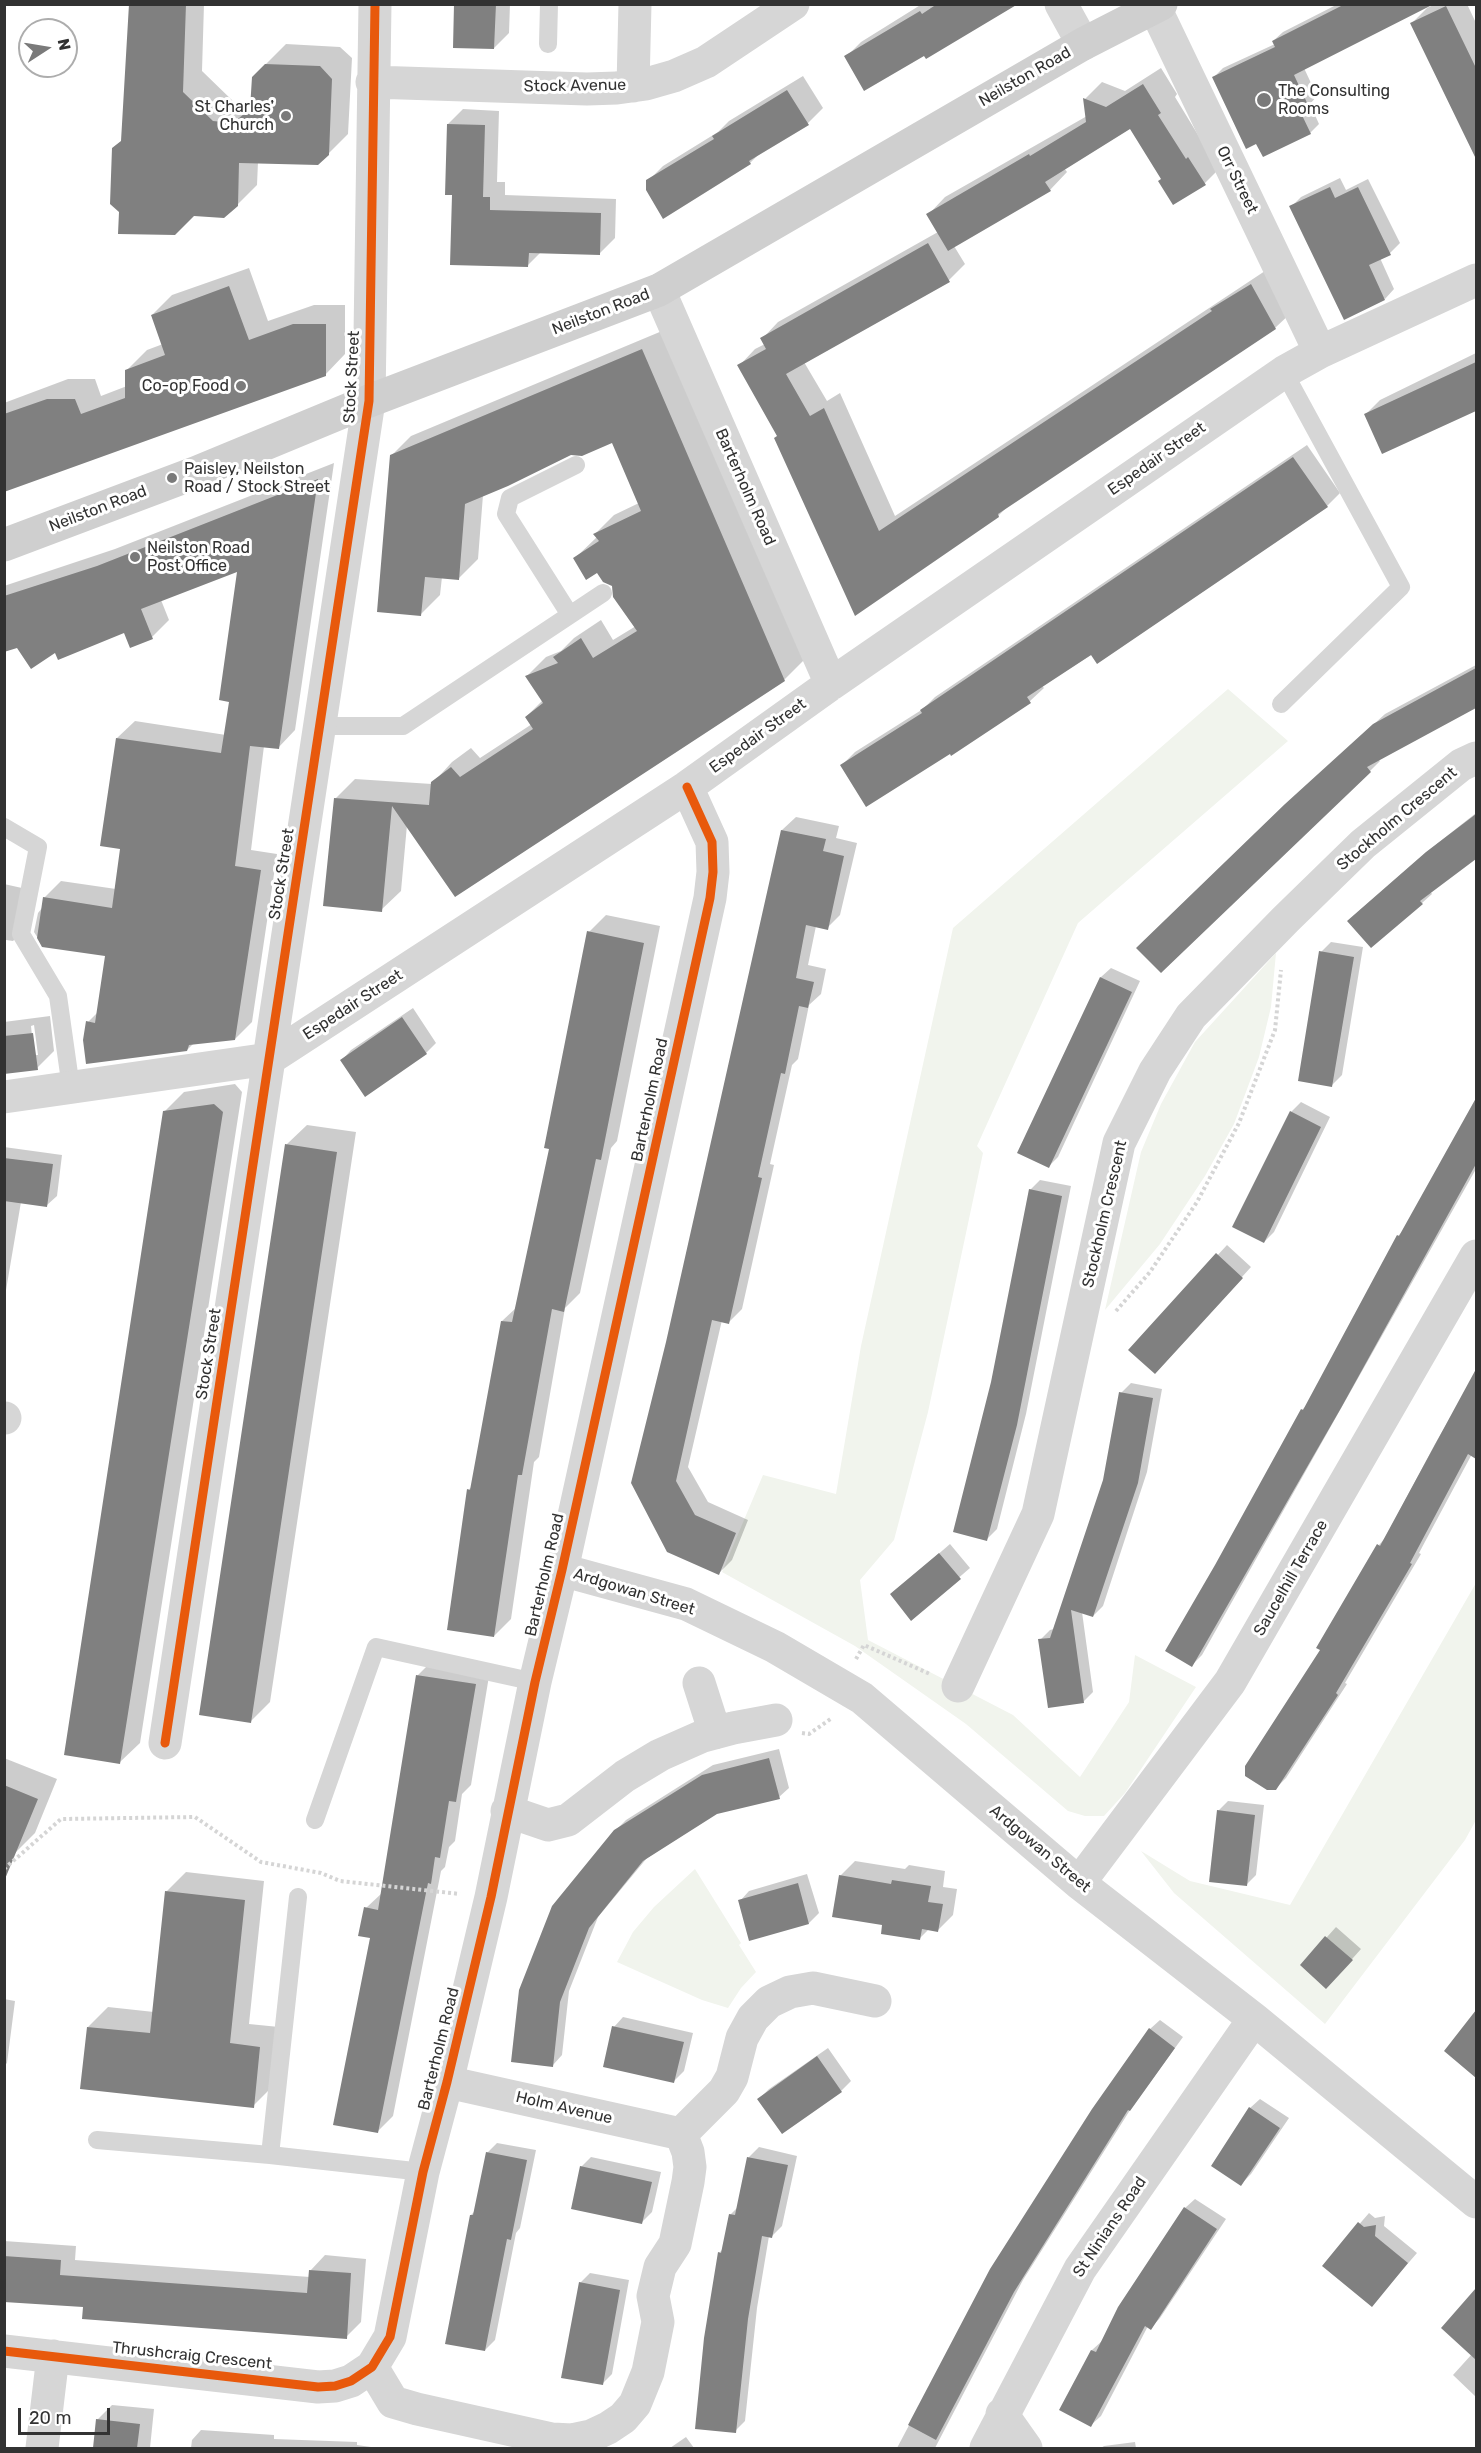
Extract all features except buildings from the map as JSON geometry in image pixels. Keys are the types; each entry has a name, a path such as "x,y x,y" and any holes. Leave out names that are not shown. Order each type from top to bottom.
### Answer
{"main road":[{"name":"Neilston Road","path":"4,545 659,290 1083,44 1158,6"}],"street":[{"name":"Stock Street","path":"165,1743 369,401 372,82 375,4"},
{"path":"633,86 635,4"},
{"name":"Stock Avenue","path":"372,82 587,89 633,86 674,76 705,62 793,4"},
{"path":"1061,4 1083,44"},
{"name":"Orr Street","path":"1158,6 1320,352"},
{"name":"Espedair Street","path":"4,1097 269,1059 687,787 831,684 1284,372 1320,352 1476,280"},
{"name":"Barterholm Road","path":"659,290 831,684"},
{"name":"Stockholm Crescent","path":"958,1686 1038,1514 1119,1143 1155,1071 1191,1016 1286,919 1363,844 1461,765 1476,758"},
{"name":"Barterholm Road","path":"372,2367 390,2337 395,2320 423,2172 491,1897 535,1682 562,1570 710,898 713,872 712,842 687,787"},
{"name":"Saucelhill Terrace","path":"1079,1883 1230,1682 1476,1256"},
{"name":"Ardgowan Street","path":"562,1570 686,1604 775,1647 862,1698 1079,1883 1254,2019 1476,2202"},
{"path":"699,1683 715,1733"},
{"path":"507,1811 548,1825 568,1820 625,1776 660,1755 715,1733 776,1720"},
{"path":"372,2367 393,2402 552,2439 572,2440 591,2436 609,2428 623,2418 635,2404 648,2372 658,2322 653,2295 660,2267 675,2244 688,2182 690,2167 688,2152 681,2134 724,2091 738,2060 742,2038 753,2018 769,2002 790,1992 813,1988 875,2001"},
{"name":"St Ninians Road","path":"986,2448 1080,2269 1254,2019"},
{"name":"Holm Avenue","path":"447,2082 681,2134"},
{"name":"Thrushcraig Crescent","path":"4,2351 318,2387 335,2386 351,2381 372,2367"},
{"path":"42,2448 53,2356"},
{"path":"1002,2414 1026,2448"}],"lane":[{"path":"548,44 549,4"},
{"path":"1281,704 1401,587 1284,372"},
{"path":"570,615 506,514 510,498 576,465"},
{"path":"320,726 403,726 603,592"},
{"path":"4,827 38,847 21,934 58,996 71,1088"},
{"path":"315,1820 376,1647 535,1682"},
{"path":"270,2154 298,1897"},
{"path":"97,2140 270,2154 423,2172"}],"path":[{"path":"1114,1313 1150,1272 1197,1202 1239,1123 1275,1030 1286,919"},
{"path":"841,1684 864,1645 958,1686"},
{"path":"4,1869 61,1818 195,1817 261,1862 321,1873 340,1881 491,1897"}],"shaded area":[{"path":"1228,689 1288,741 1078,923 977,1146 983,1153 928,1412 894,1540 860,1580 868,1640 1013,1715 1080,1777 1129,1702 1135,1655 1196,1687 1125,1793 1104,1816 1085,1816 1068,1811 966,1724 855,1646 722,1572 763,1475 836,1494 861,1346 953,928"},
{"path":"1276,953 1271,1007 1259,1057 1234,1124 1205,1176 1160,1244 1105,1310 1141,1152 1161,1104 1195,1042"},
{"path":"1476,1583 1476,1820 1465,1840 1325,2024 1174,1893 1141,1851 1190,1881 1290,1905"},
{"path":"695,1869 741,1943 739,1945 756,1972 741,1988 728,2008 702,2000 617,1962 633,1932 654,1907"}],"cycle path":[{"path":"165,1743 369,401 375,4"},
{"path":"4,2351 318,2387 335,2386 351,2381 372,2367 390,2337 423,2172 491,1897 535,1682 562,1570 710,898 713,872 712,842 687,787"}],"place":[{"name":"The Consulting Rooms","path":"1264,100"},
{"name":"St Charles' Church","path":"286,116"},
{"name":"Co-op Food","path":"241,386"},
{"name":"Paisley, Neilston Road / Stock Street","path":"172,478"},
{"name":"Neilston Road Post Office","path":"135,557"}]}
